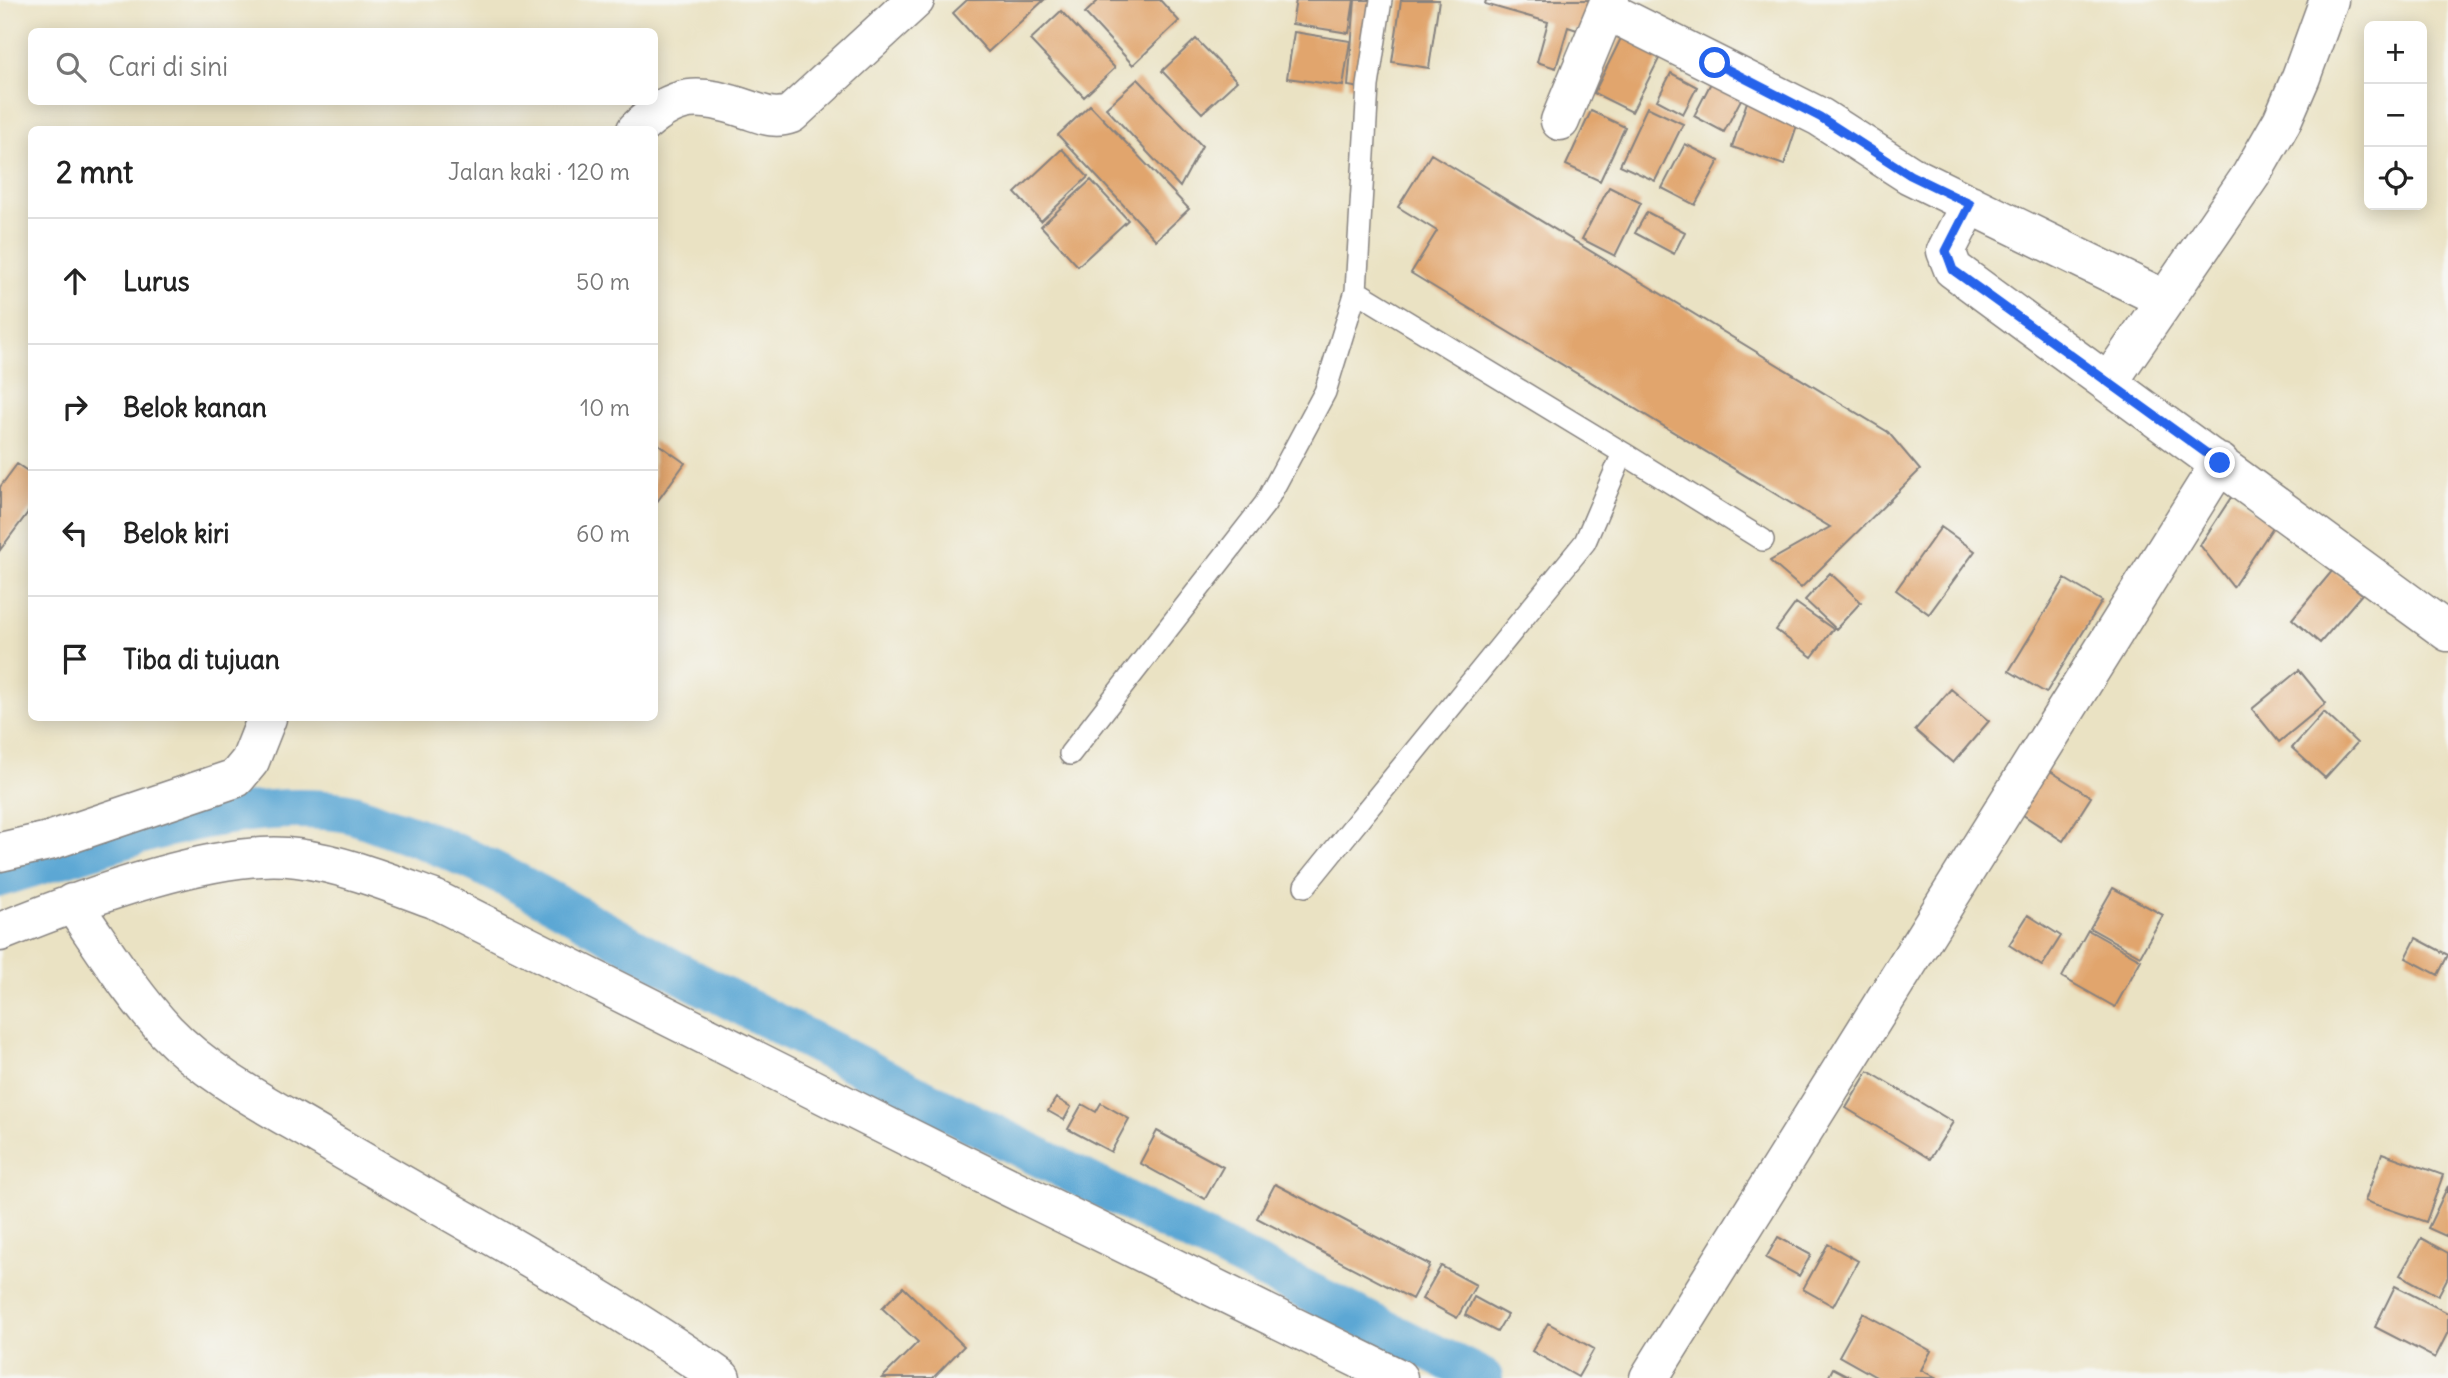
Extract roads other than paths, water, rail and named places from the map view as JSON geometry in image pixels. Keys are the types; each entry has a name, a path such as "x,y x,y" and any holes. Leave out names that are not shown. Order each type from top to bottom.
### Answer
{"street":[{"path":"641,126 666,104 686,98 720,100 770,117 790,114 915,0"},
{"path":"2108,383 2251,175 2301,78 2329,0"},
{"path":"1560,121 1608,5 1820,117 1910,175 2164,299"},
{"path":"1970,204 1946,251 1953,270 2448,632"},
{"path":"1648,1378 2220,463"},
{"path":"0,852 50,841 236,778 250,761 266,721"},
{"path":"0,932 72,903 186,871 247,858 296,858 364,873 434,899 950,1158 1398,1378"},
{"path":"72,903 136,996 166,1031 194,1057 231,1083 550,1269 721,1378"}],"lane":[{"path":"1070,754 1265,504 1325,392 1356,291 1368,86 1381,0"},
{"path":"1356,291 1763,540"},
{"path":"1305,886 1585,542 1623,453"}],"waterway":[{"path":"0,877 126,839 213,817 300,809 343,812 363,817 478,863 806,1039 1483,1378"}]}
